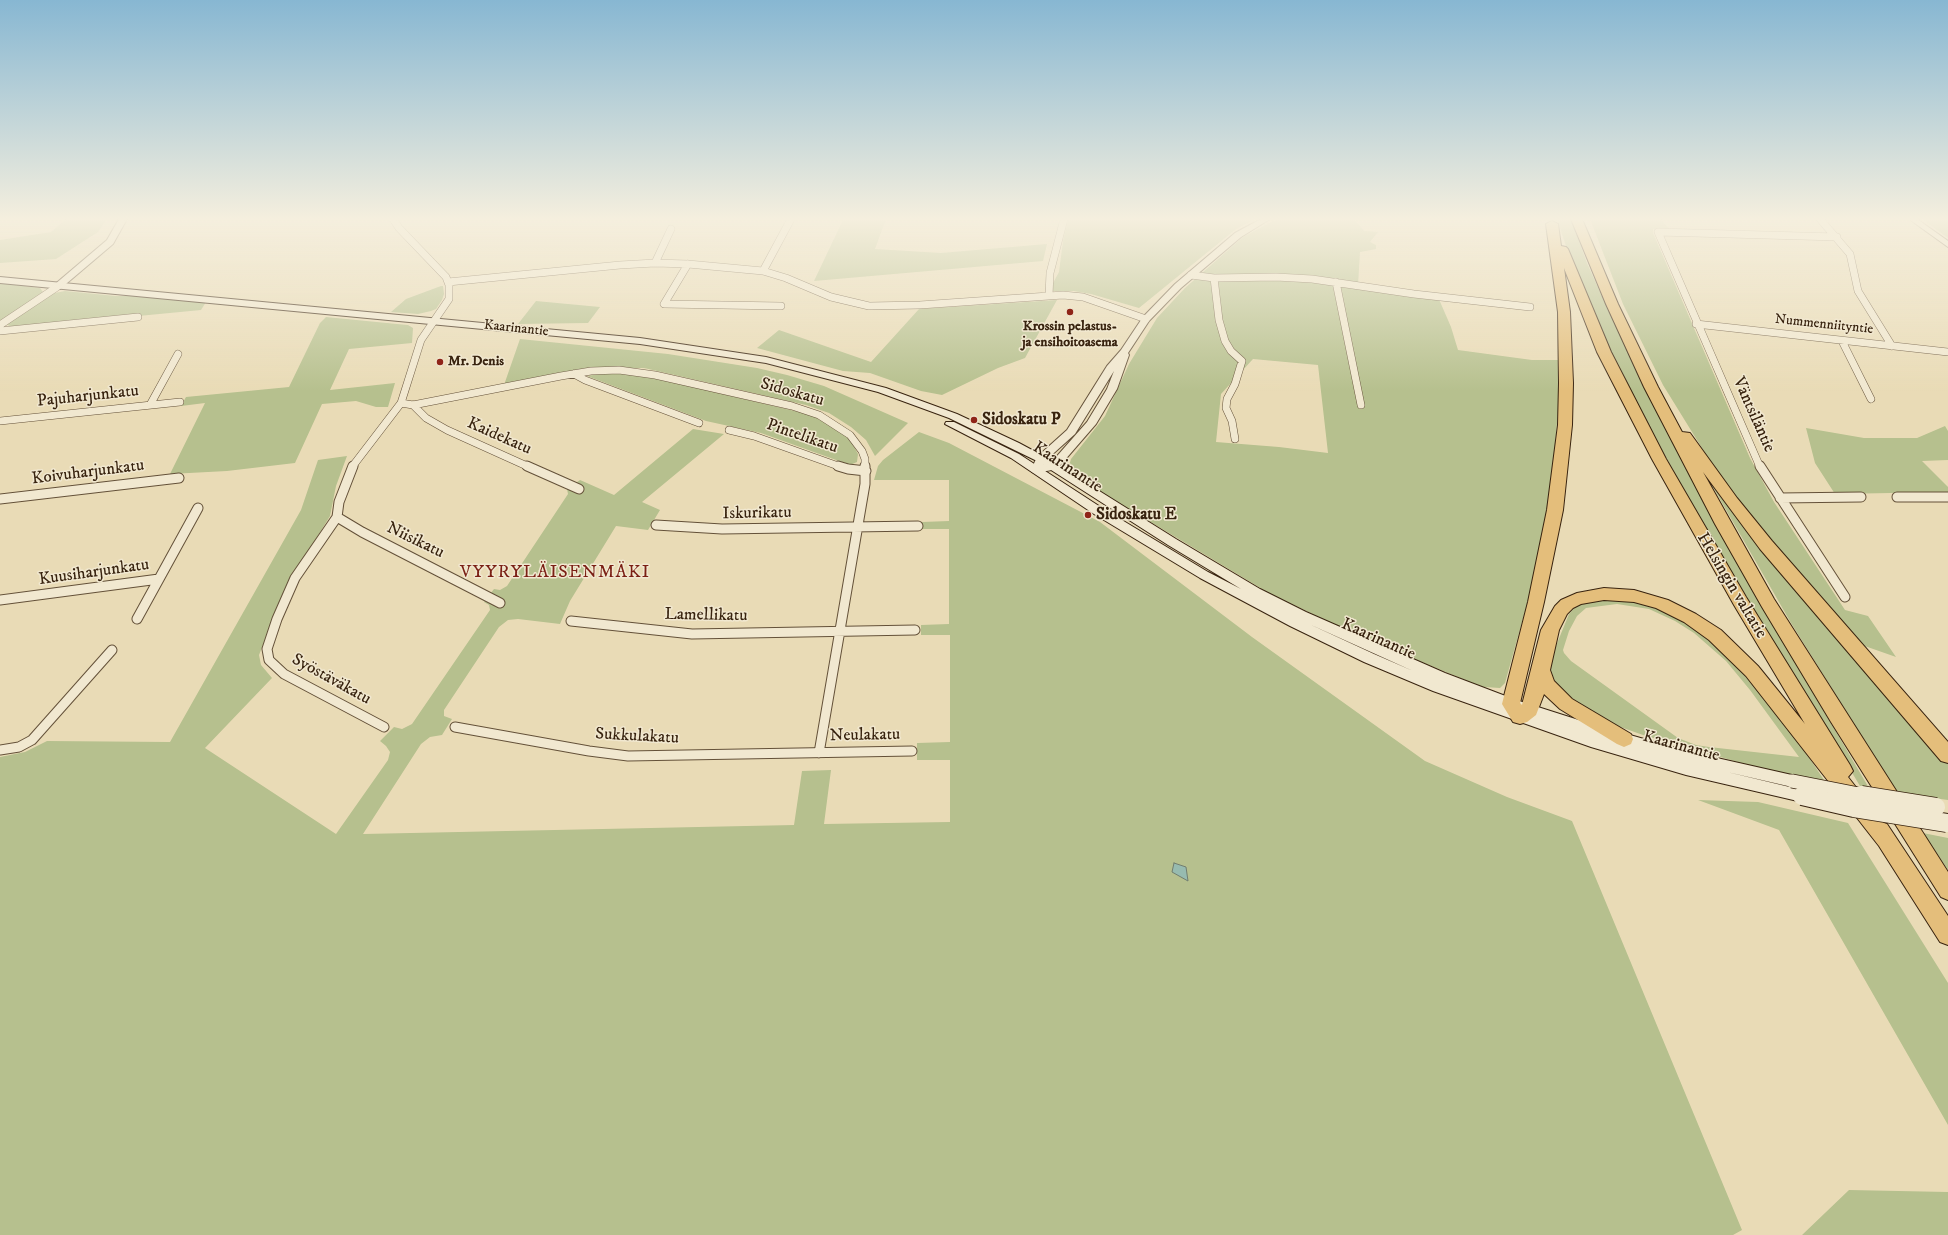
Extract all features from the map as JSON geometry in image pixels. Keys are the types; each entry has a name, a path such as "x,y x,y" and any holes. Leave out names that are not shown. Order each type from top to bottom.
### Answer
{"highway":[{"path":"1520,710 1536,602 1555,510 1565,425 1566,383 1564,312 1559,277"},
{"name":"Helsingin valtatie","path":"1573,277 1604,352 1659,459 1740,601 1885,839 1948,935"},
{"name":"Helsingin valtatie","path":"1600,277 1651,387 1708,497 1768,603 1838,717 1948,890"},
{"path":"1651,387 1732,502 1766,545 1948,755"},
{"path":"1520,710 1541,670 1546,643 1554,620 1567,604 1577,599 1604,594 1620,594 1647,599 1676,610 1715,635 1752,671 1885,839"},
{"path":"1541,670 1546,685 1566,704 1624,739"}],"main road":[{"name":"Kaarinantie","path":"11,277 167,297 190,297 640,341 766,360 839,378 972,434 1039,465 1161,550 1295,623 1417,679 1520,710 1701,760 1945,815"},
{"name":"Kaarinantie","path":"0,280 60,284"},
{"name":"Kaarinantie","path":"1039,465 1053,467 1172,542 1256,592 1373,648 1610,747 1686,769 1861,809 1945,815"}],"street":[{"path":"0,325 69,277"},
{"path":"446,278 448,282 500,277"},
{"path":"680,277 664,304 781,306"},
{"path":"782,277 831,297 869,306 920,305 1049,294 1083,297 1146,319"},
{"path":"1049,294 1050,277"},
{"path":"1039,465 1082,418 1112,366 1124,352 1146,319 1189,277"},
{"path":"1204,277 1214,278 1276,277 1336,282 1414,294 1530,307"},
{"name":"Väntsiläntie","path":"1676,277 1696,324 1762,470 1844,597"},
{"path":"1855,277 1858,291 1892,346"},
{"path":"337,517 339,502 352,467 365,448 388,422 401,403 421,340 449,299 449,285 446,278"},
{"path":"1214,278 1219,320 1225,340 1231,351 1242,361 1235,384 1227,399 1226,408 1232,421 1234,439"},
{"path":"1336,282 1361,405"},
{"path":"0,331 138,317"},
{"name":"Nummenniityntie","path":"1696,324 1948,352"},
{"path":"1842,341 1871,398"},
{"path":"1053,467 1091,424 1112,389 1124,352"},
{"path":"150,405 178,354"},
{"name":"Sidoskatu","path":"401,403 413,405 574,374 605,370 643,372 806,410 832,421 850,435 862,451 865,459 866,472 859,527 819,753"},
{"path":"574,374 585,380 699,423"},
{"name":"Pajuharjunkatu","path":"0,421 180,402"},
{"name":"Kaidekatu","path":"413,405 426,418 447,430 579,489"},
{"name":"Pintelikatu","path":"729,430 754,436 848,469 866,472"},
{"name":"Koivuharjunkatu","path":"0,499 178,478"},
{"path":"1780,498 1861,497"},
{"path":"1897,497 1948,497"},
{"name":"Kuusiharjunkatu","path":"0,600 159,579 198,508"},
{"name":"Niisikatu","path":"337,517 362,532 448,575 500,604"},
{"name":"Syöstäväkatu","path":"337,517 293,583 277,619 269,642 267,656 273,665 284,674 384,727"},
{"name":"Iskurikatu","path":"656,525 722,529 918,526"},
{"path":"137,618 159,579"},
{"name":"Lamellikatu","path":"571,621 692,634 915,630"},
{"path":"0,750 19,747 32,740 112,650"},
{"name":"Sukkulakatu","path":"454,727 589,751 628,756 819,753"},
{"name":"Neulakatu","path":"819,753 912,751"}],"green space":[{"path":"816,277 864,277 814,281"},
{"path":"1057,277 1178,277 1139,308 1091,294 1074,291 1053,291 1052,285"},
{"path":"1198,277 1359,277 1358,285 1438,297 1451,327 1458,350 1532,360 1558,360 1559,401 1551,489 1529,597 1505,683 1500,688 1484,687 1470,682 1354,634 1267,592 1084,482 1087,479 1069,466 1071,459 1105,416 1129,364 1157,318","holes":["1253,359 1318,365 1328,453 1216,442 1221,394"]},
{"path":"1578,277 1593,277 1668,434 1717,525 1769,618 1869,788 1860,786 1703,524 1617,366"},
{"path":"1612,277 1672,277 1750,458 1774,502 1845,610 1868,616 1896,657 1859,644 1726,487 1663,385 1623,304"},
{"path":"0,283 40,288 43,292 0,322"},
{"path":"443,286 444,294 436,309 418,314 391,312 406,299"},
{"path":"65,291 206,302 201,310 13,328 6,324 50,294"},
{"path":"1057,300 1025,358 998,368 942,395 921,391 870,373 843,371 757,348 779,330 871,362 919,309"},
{"path":"536,301 600,307 588,323 518,324"},
{"path":"326,317 408,325 413,328 412,343 349,349 330,390 395,383 388,407 376,407 356,401 322,404 295,463 227,471 170,474 205,403 181,406 186,397 289,387 320,323"},
{"path":"520,339 668,354 757,368 824,386 908,423 875,456 866,440 851,427 829,413 806,405 644,368 595,368 504,385"},
{"path":"606,373 630,374 655,378 823,419 838,428 851,441 858,454 857,462 850,465 761,433 706,421 587,376"},
{"path":"1945,426 1948,431 1948,460 1922,461 1948,487 1948,492 1835,494 1815,463 1806,428 1864,438 1917,438"},
{"path":"693,429 724,434 642,502 660,510 648,530 616,526 570,601 560,624 518,619 508,620 499,627 444,710 444,716 452,719 442,735 430,737 421,744 363,834 794,825 802,771 831,770 824,824 950,822 950,760 917,760 917,743 950,742 950,635 921,635 921,625 949,624 949,529 921,529 922,522 949,521 949,480 874,480 878,466 883,460 919,432 949,443 1100,522 1252,637 1425,761 1507,797 1572,821 1742,1230 1733,1235 0,1235 0,757 25,752 47,741 170,742 301,510 318,460 347,456 336,486 330,516 284,591 259,655 261,665 272,678 205,748 336,834 388,760 390,752 380,741 394,727 402,729 412,724 490,610 489,605 484,602 494,589 500,590 507,586 568,494 567,489 580,480 614,495"},
{"path":"1706,475 1948,764 1948,800 1897,793 1791,623"},
{"path":"1632,599 1674,614 1728,654 1776,708 1824,780 1773,772 1643,735 1612,724 1574,703 1554,683 1549,663 1569,614 1576,606 1594,600","holes":["1617,604 1649,609 1675,621 1694,633 1726,661 1750,690 1799,757 1696,745 1678,738 1571,661 1564,653 1563,650 1569,631 1577,616 1586,608"]},
{"path":"1698,800 1758,802 1848,823 1948,983 1948,1125 1779,830"},
{"path":"1923,833 1948,838 1948,870"},
{"path":"1849,1190 1948,1192 1948,1235 1802,1235"}],"water":[{"path":"1174,863 1186,867 1188,881 1172,872"}],"place":[{"name":"Krossin pelastus- ja ensihoitoasema","path":"1070,312"},
{"name":"Mr. Denis","path":"440,362"},
{"name":"Sidoskatu P","path":"974,420"},
{"name":"Sidoskatu E","path":"1088,515"}],"district":[{"name":"VYYRYLÄISENMÄKI","path":"555,573"}]}
